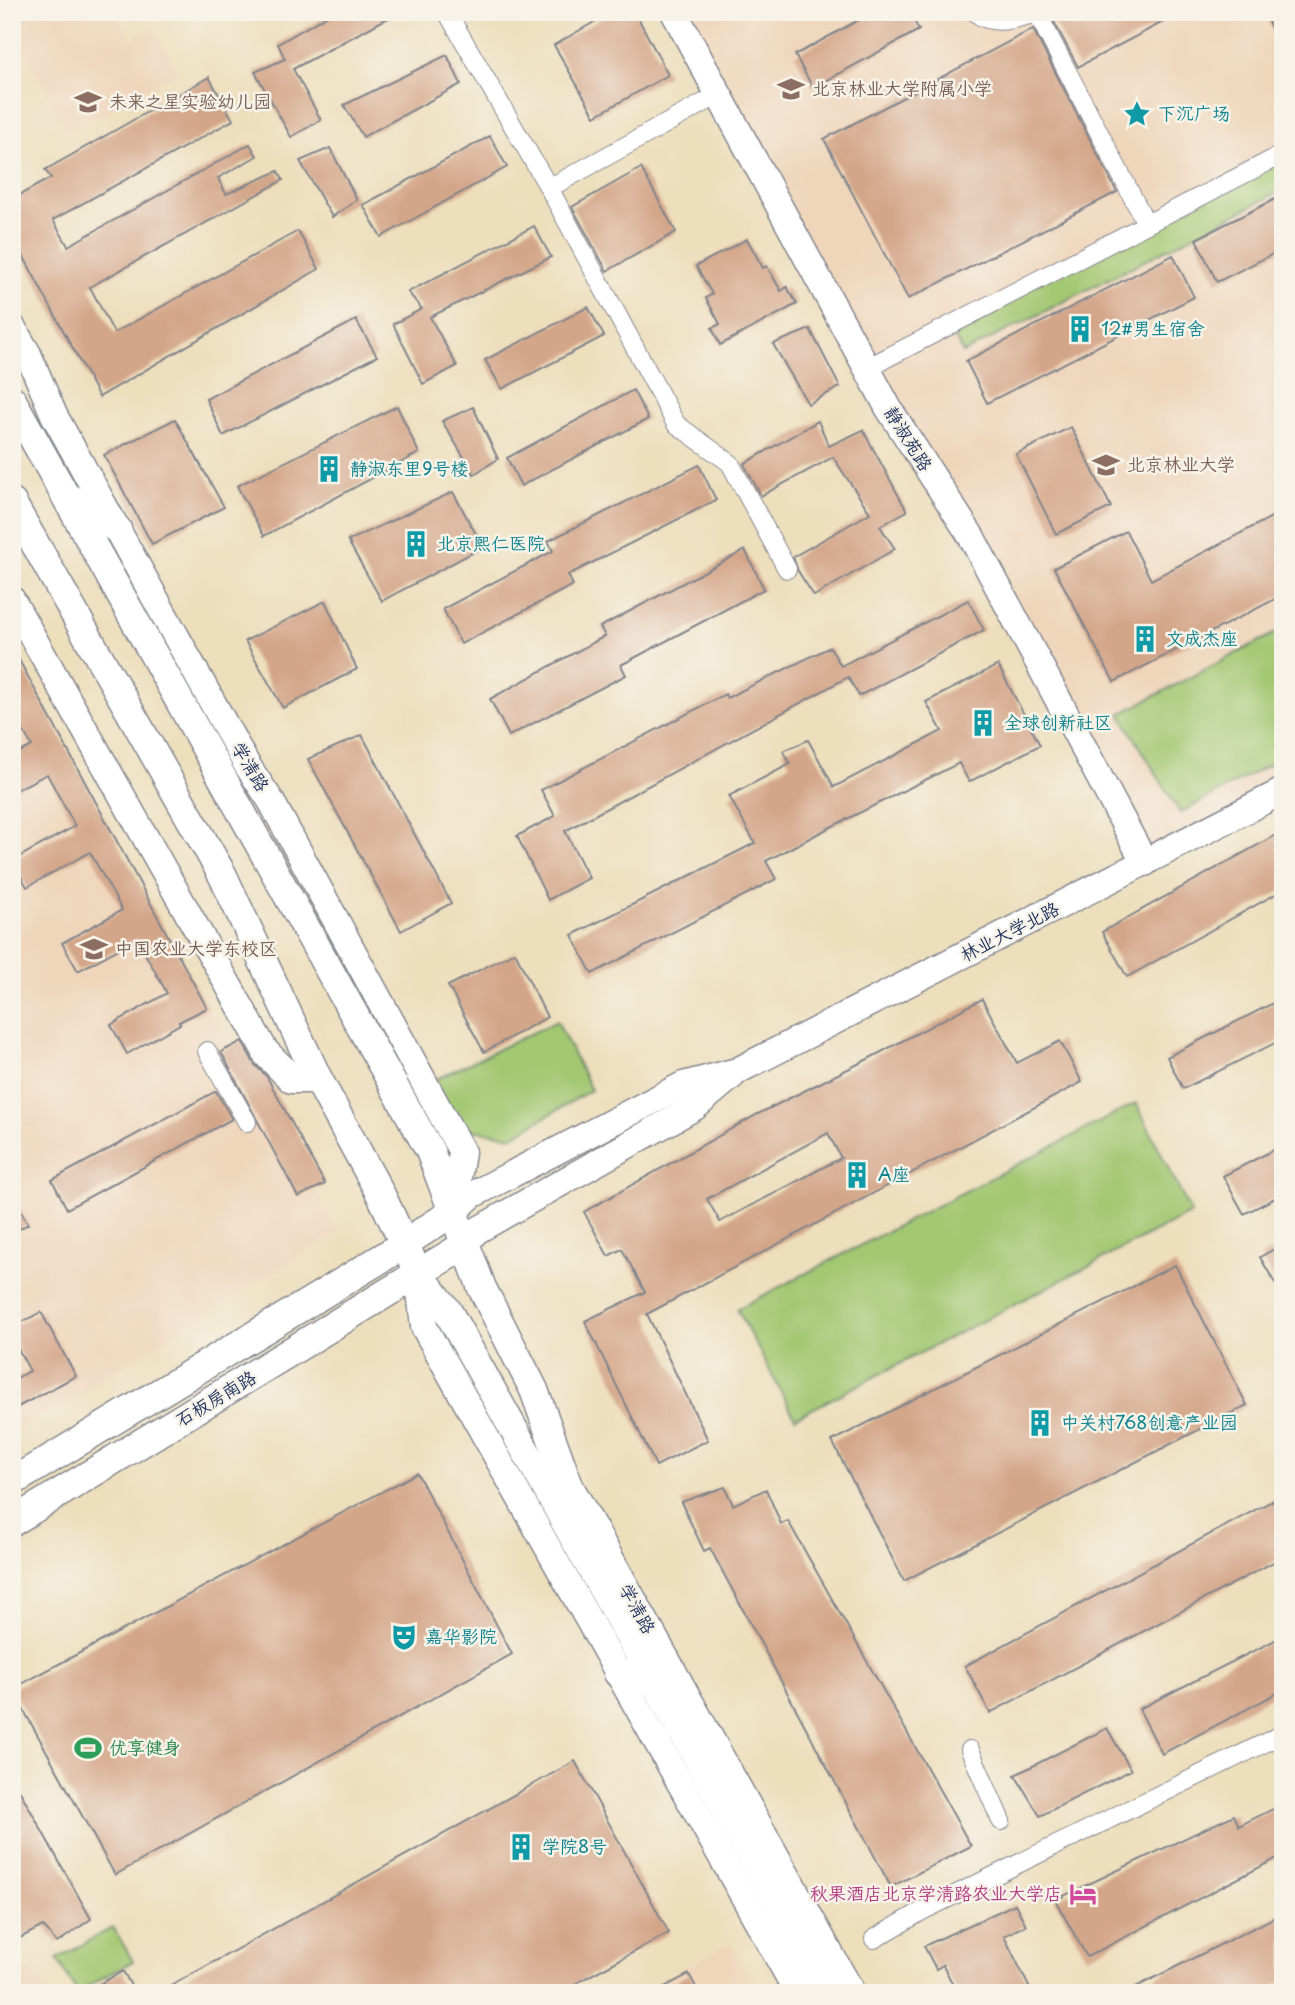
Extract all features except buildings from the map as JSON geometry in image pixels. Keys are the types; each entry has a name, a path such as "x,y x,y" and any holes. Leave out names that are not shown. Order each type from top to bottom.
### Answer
{"main road":[{"name":"学清路","path":"12,400 430,1151 482,1288 534,1390 569,1486 851,1993"},
{"path":"66,495 117,529"},
{"name":"学清路","path":"12,503 223,876 318,1079 405,1242 418,1273 447,1310 828,1993"},
{"path":"267,1054 292,1079 318,1079"},
{"name":"石板房南路","path":"12,1482 382,1258 453,1212"},
{"name":"石板房南路","path":"12,1522 465,1245"},
{"path":"618,1672 653,1682"}],"street":[{"path":"447,12 549,188 676,424 730,463 787,569"},
{"name":"静淑苑路","path":"674,12 889,410 971,536 1145,863"},
{"path":"975,12 982,18 1001,22 1037,13 1146,223"},
{"path":"549,188 718,94"},
{"path":"867,368 1283,154"},
{"name":"学清路","path":"12,327 28,354 54,415 247,765 271,801 462,1152 453,1212"},
{"path":"12,600 267,1054"},
{"name":"林业大学北路","path":"453,1212 472,1195 683,1085 737,1071 1283,791"},
{"path":"207,1051 247,1122"},
{"name":"林业大学北路","path":"465,1245 476,1231 695,1107 737,1071"},
{"name":"学清路","path":"418,1273 424,1327 798,1993"},
{"path":"874,1939 922,1911 1283,1734"},
{"path":"970,1750 1001,1821"}],"shaded area":[{"name":"未来之星实验幼儿园","path":"12,12 116,12 131,39 153,27 178,72 69,133 12,30"},
{"name":"北京林业大学","path":"682,12 1283,12 1283,786 1145,863"},
{"name":"中国农业大学东校区","path":"12,666 339,1232 12,1434"},
{"path":"731,1943 760,1993 640,1993"},
{"path":"12,1957 51,1993 12,1993"}],"green space":[{"path":"1283,160 1283,190 963,353 949,328"},
{"path":"1283,629 1283,757 1180,813 1120,714"},
{"path":"557,1021 591,1090 513,1136 458,1128 430,1082"},
{"path":"1136,1103 1191,1213 795,1418 737,1309"},
{"path":"113,1927 133,1961 77,1992 57,1959"}],"place":[{"name":"北京林业大学附属小学","path":"791,89"},
{"name":"未来之星实验幼儿园","path":"88,102"},
{"name":"下沉广场","path":"1137,114"},
{"name":"12#男生宿舍","path":"1080,329"},
{"name":"北京林业大学","path":"1106,465"},
{"name":"静淑东里9号楼","path":"329,469"},
{"name":"北京熙仁医院","path":"416,544"},
{"name":"文成杰座","path":"1145,639"},
{"name":"全球创新社区","path":"983,723"},
{"name":"中国农业大学东校区","path":"94,949"},
{"name":"A座","path":"857,1175"},
{"name":"中关村768创意产业园","path":"1040,1423"},
{"name":"嘉华影院","path":"404,1637"},
{"name":"优享健身","path":"88,1748"},
{"name":"学院8号","path":"521,1847"},
{"name":"秋果酒店北京学清路农业大学店","path":"1083,1894"}]}
